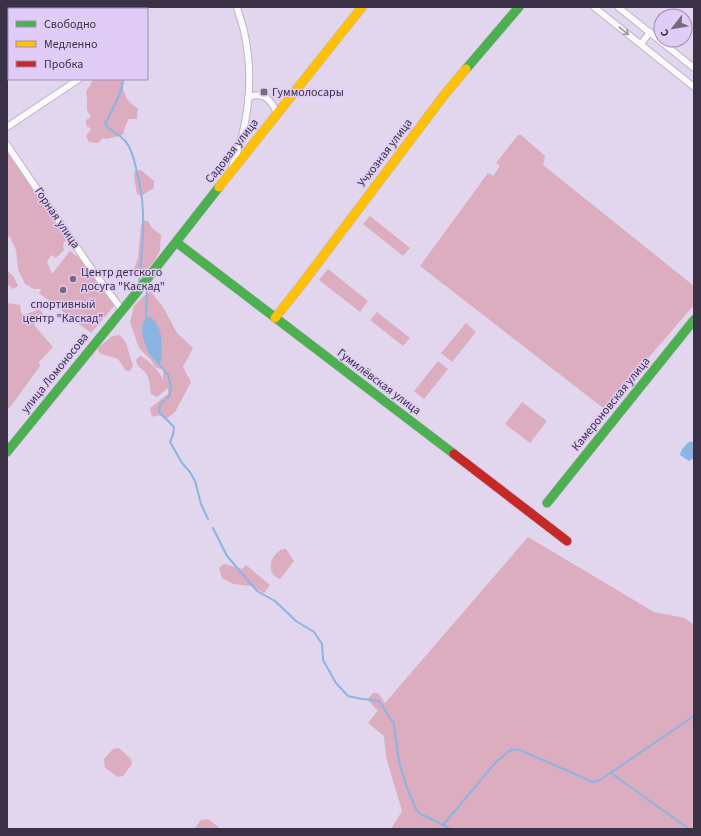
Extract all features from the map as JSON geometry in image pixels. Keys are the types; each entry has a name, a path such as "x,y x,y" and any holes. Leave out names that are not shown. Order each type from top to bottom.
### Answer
{"street":[{"path":"230,174 241,140 248,98 248,53 244,30 237,7"},
{"name":"Садовая улица","path":"122,310 362,7"},
{"name":"Учхозная улица","path":"275,318 445,94 519,7"},
{"path":"594,7 694,87"},
{"path":"618,7 694,68"},
{"path":"641,44 650,32"},
{"path":"7,127 78,80"},
{"path":"248,98 258,95 268,99 272,103 277,113"},
{"name":"Горная улица","path":"7,145 88,264 122,310"},
{"name":"Гумилёвская улица","path":"176,242 567,541"},
{"name":"улица Ломоносова","path":"7,452 122,310"},
{"name":"Камероновская улица","path":"547,503 694,320"}],"shaded area":[{"path":"93,80 121,80 124,92 128,99 138,108 137,119 129,119 123,135 107,139 103,138 98,143 89,142 86,136 91,129 86,125 86,120 91,117 87,110 86,91"},
{"path":"518,135 521,135 545,156 543,165 694,286 694,305 638,370 607,411 420,266 488,173 493,176 500,166 496,163"},
{"path":"7,151 66,239 63,245 64,250 56,258 51,255 47,262 52,274 70,251 76,256 79,255 115,305 91,333 39,293 41,289 34,289 25,284 18,269 16,250 10,237 7,236"},
{"path":"141,170 154,181 154,188 141,196 137,194 134,176 135,171"},
{"path":"370,216 410,248 403,256 363,224"},
{"path":"144,221 148,221 152,228 161,235 160,250 155,260 142,276 138,277 133,272 138,258 141,225"},
{"path":"328,269 368,301 360,312 319,280"},
{"path":"7,270 14,277 18,286 13,289 7,284"},
{"path":"151,292 163,307 177,333 193,348 183,367 191,382 175,412 166,419 159,415 154,417 151,414 150,408 168,394 168,388 157,397 151,394 147,375 138,365 136,360 140,356 146,359 163,379 163,370 155,367 151,360 139,348 130,322 134,306 147,293"},
{"path":"7,303 20,305 21,313 24,315 40,309 43,314 34,325 53,347 39,362 40,366 7,410"},
{"path":"377,312 410,338 403,346 370,320"},
{"path":"466,323 476,332 452,362 441,353"},
{"path":"120,335 126,343 133,366 130,371 126,371 118,359 99,353 98,348 112,336"},
{"path":"438,361 448,369 424,399 414,391"},
{"path":"522,402 547,421 530,443 505,424"},
{"path":"528,537 654,612 685,618 694,625 694,829 391,829 402,811 386,757 384,736 368,723 378,710 368,699 373,693 378,693 385,703"},
{"path":"286,549 294,561 280,579 273,574 271,563 273,557 280,550"},
{"path":"224,564 242,569 246,565 270,585 264,593 251,586 233,584 222,578 219,568"},
{"path":"119,748 131,759 132,764 123,776 118,777 105,768 104,759 113,749"},
{"path":"208,819 221,829 194,829 201,820"}],"water":[{"path":"150,317 158,325 160,330 162,359 159,363 150,355 143,336 143,324 145,319"},
{"path":"691,441 694,443 694,458 689,461 680,455 684,447"}],"waterway":[{"path":"123,80 119,96 105,124 124,140 134,158 142,199 143,219 139,282"},
{"path":"146,319 147,290"},
{"path":"155,359 168,375 171,387 170,395 160,405 159,412 174,427 170,442 182,463 190,472 195,481 201,504 208,519"},
{"path":"213,528 227,556 257,591 275,601 296,621 314,632 322,644 323,660 336,683 348,696 379,701 394,724 399,762 407,788 416,809 419,813 451,829"},
{"path":"443,825 496,762 509,751 515,749 520,750 593,782 600,780 694,716"},
{"path":"611,773 689,829"}],"traffic: fast":[{"path":"466,69 519,7"},
{"path":"7,452 133,297 219,187"},
{"path":"176,242 454,454"},
{"path":"547,503 694,320"}],"traffic: slow":[{"path":"219,187 362,7"},
{"path":"275,318 445,94 466,69"}],"traffic: jam":[{"path":"454,454 567,541"}],"place":[{"name":"Гуммолосары","path":"264,92"},
{"name":"Центр детского досуга \"Каскад\"","path":"73,279"},
{"name":"спортивный центр \"Каскад\"","path":"63,290"}]}
